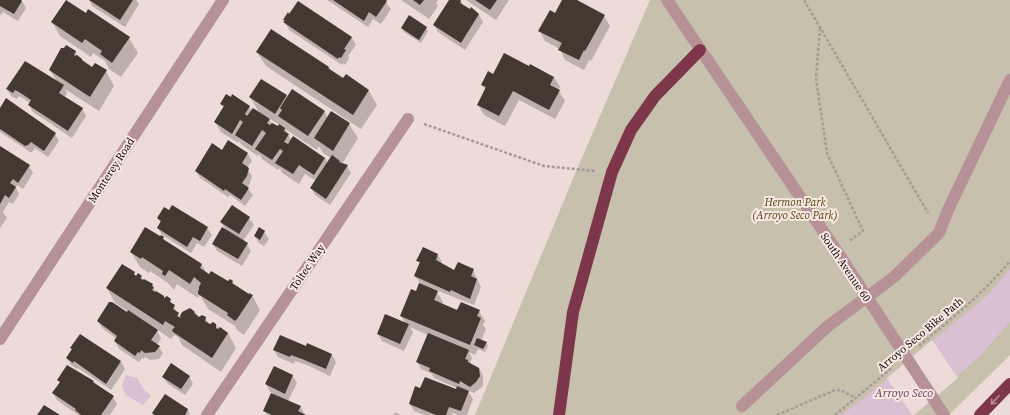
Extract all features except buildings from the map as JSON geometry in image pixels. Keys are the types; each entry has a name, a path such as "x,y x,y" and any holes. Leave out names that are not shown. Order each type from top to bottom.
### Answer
{"highway":[{"path":"559,415 573,312 612,172 631,130 655,96 700,50"},
{"path":"980,415 1010,384"}],"street":[{"name":"Monterey Road","path":"0,339 223,0"},
{"name":"South Avenue 60","path":"667,0 838,253 944,415"},
{"path":"742,406 828,326 894,277 939,233 948,210 1010,80"},
{"name":"Toltec Way","path":"207,415 408,119"}],"path":[{"path":"804,0 939,233"},
{"path":"820,28 816,78 826,153 863,232 838,253"},
{"path":"408,119 544,166 612,172"},
{"name":"Arroyo Seco Bike Path","path":"915,349 967,306 996,278 1010,261"},
{"name":"Arroyo Seco Bike Path","path":"835,415 897,364"},
{"path":"777,415 835,390 840,390 856,398"}],"green space":[{"name":"Hermon Park (Arroyo Seco Park)","path":"650,0 1010,0 1010,355 949,415 475,415 575,174"}],"water":[{"name":"Arroyo Seco","path":"1010,269 1010,322 977,359 911,415 842,415 989,294"},
{"path":"126,375 137,378 144,390 151,395 143,405 126,395 122,386"}],"pier":[{"path":"932,340 958,378 914,415 912,415 887,378"}]}
